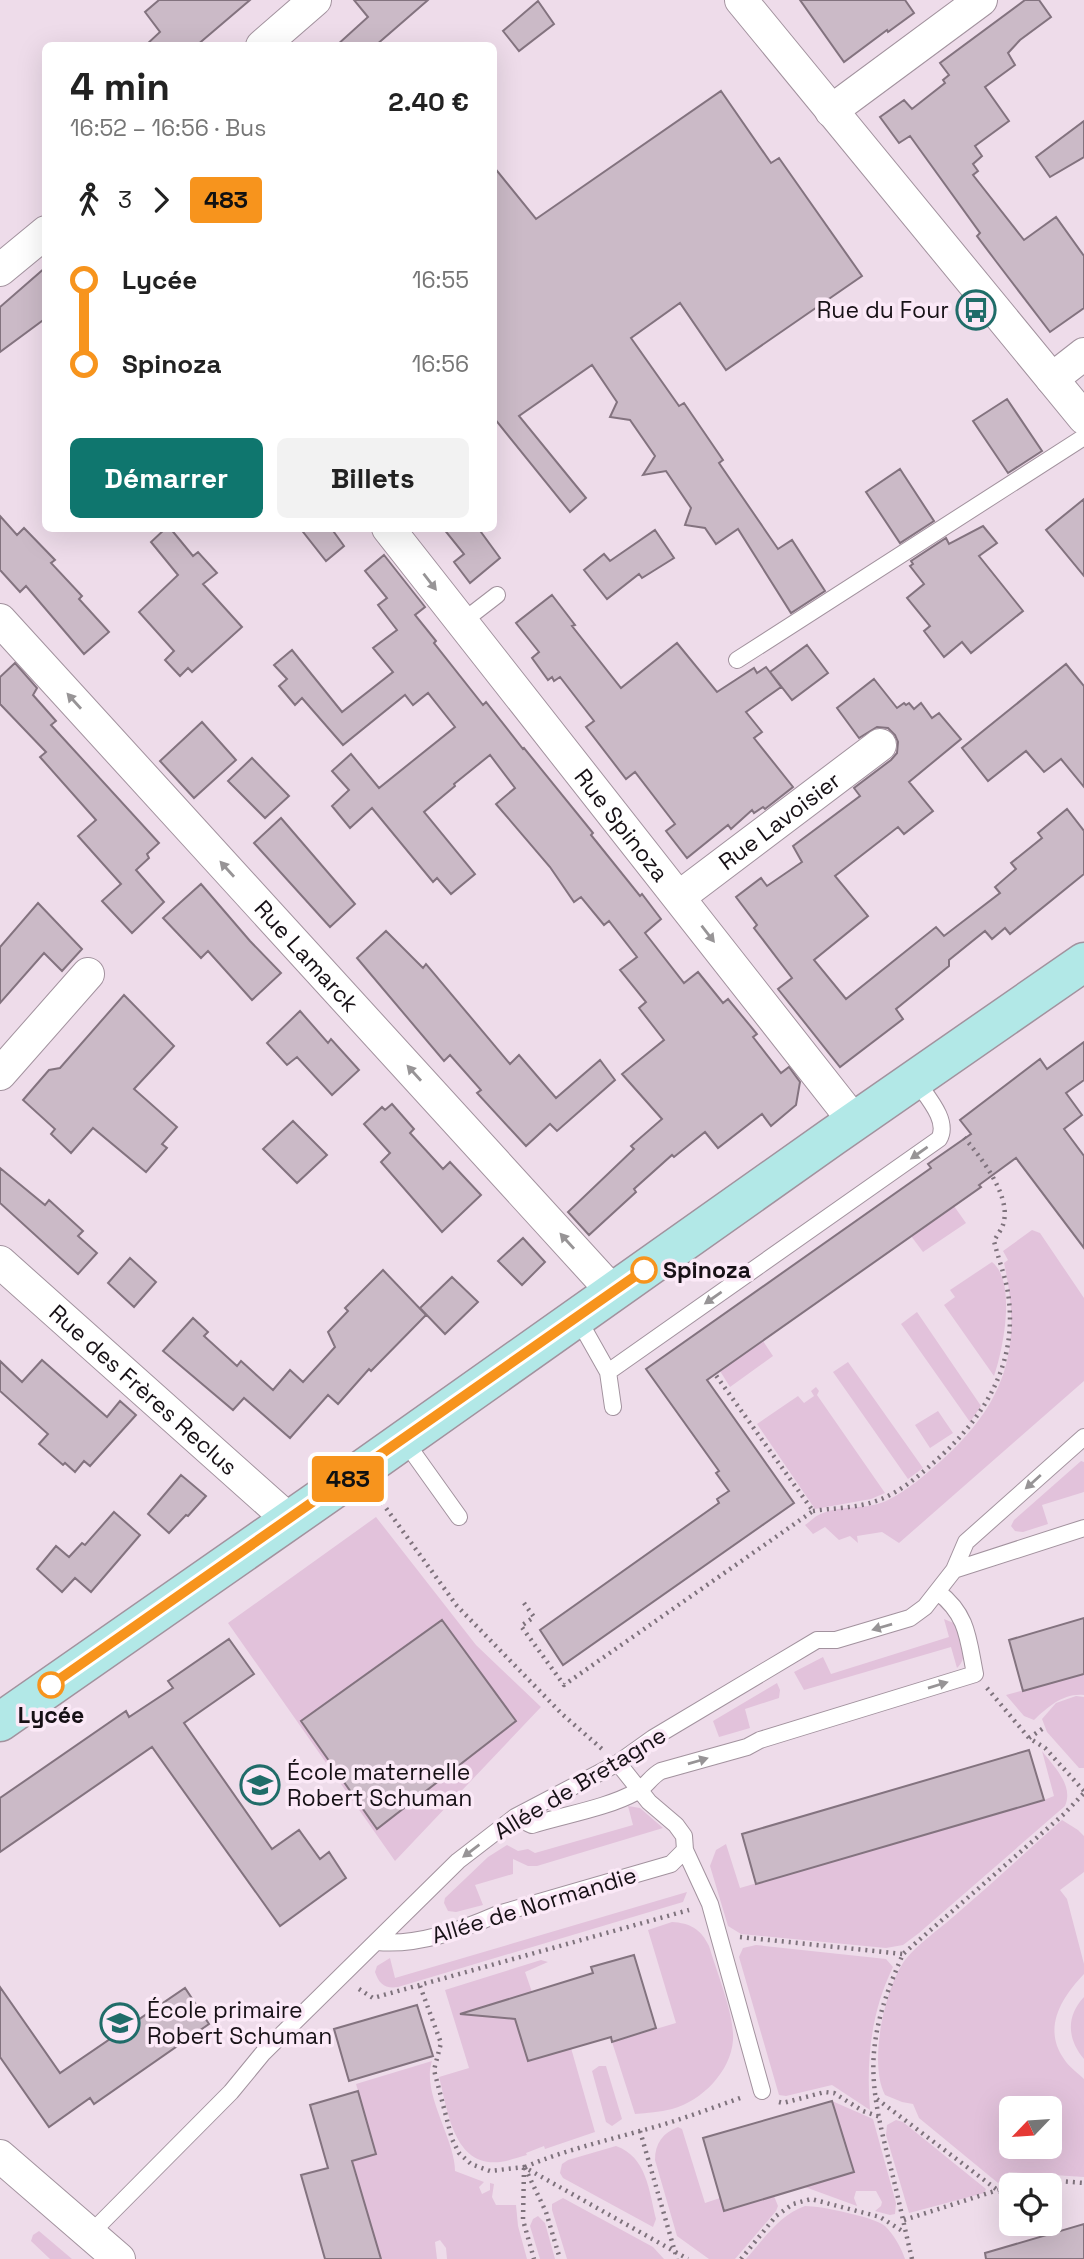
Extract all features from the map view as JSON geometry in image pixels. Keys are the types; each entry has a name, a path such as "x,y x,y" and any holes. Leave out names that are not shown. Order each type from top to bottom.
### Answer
{"street":[{"path":"267,42 315,0"},
{"path":"741,0 1084,418"},
{"path":"831,111 981,0"},
{"path":"0,270 42,235"},
{"path":"1052,379 1084,354"},
{"name":"Rue Spinoza","path":"391,532 854,1121"},
{"name":"Rue Lamarck","path":"1,621 613,1292"},
{"name":"Rue Lavoisier","path":"679,897 880,745"},
{"path":"0,1721 1084,962"},
{"path":"0,1074 88,974"},
{"name":"Rue des Frères Reclus","path":"0,1262 288,1519"},
{"path":"0,2156 119,2259"}],"lane":[{"path":"737,660 1084,437"},
{"path":"462,622 497,595"},
{"path":"608,1372 939,1139 943,1128 936,1111 915,1079"},
{"path":"577,1317 608,1372 614,1408"},
{"name":"Allée de Bretagne","path":"90,2234 231,2092 263,2053 458,1861 515,1817 618,1763 653,1738 817,1640 836,1640 910,1618 925,1607 954,1570 965,1542 1084,1437"},
{"path":"404,1440 458,1517"},
{"path":"954,1570 1084,1528"},
{"path":"515,1817 531,1825 619,1800 640,1791 653,1775 661,1771 747,1747 760,1740 975,1674 961,1616 952,1602 938,1592"},
{"path":"618,1763 649,1802 676,1825 684,1836 685,1850 710,1904 762,2091"},
{"name":"Allée de Normandie","path":"377,1942 412,1942 478,1923 498,1914 671,1864 685,1850"}],"path":[{"path":"524,1604 534,1617 521,1626 564,1685 813,1511 876,1501 903,1487 920,1475 974,1421 983,1410 1000,1373 1008,1345 1010,1324 1005,1278 994,1241 1004,1222 1004,1207 998,1186 962,1135 943,1128"},
{"path":"715,1374 813,1511"},
{"path":"360,1471 457,1606 562,1714 618,1763"},
{"path":"912,2259 876,2098 874,2054 882,2007 903,1954 1064,1814 1084,1792 1045,1748 1030,1738 975,1674"},
{"path":"1030,1738 1045,1727"},
{"path":"340,1978 373,1998 710,1904"},
{"path":"718,1935 903,1954"},
{"path":"420,1986 440,2043 434,2070 452,2139 459,2153 471,2164 490,2171 524,2167 762,2091 774,2101 783,2103 825,2092 834,2093 863,2111 880,2117"},
{"path":"876,2098 998,2190"},
{"path":"640,2131 677,2259"},
{"path":"524,2167 688,2259"},
{"path":"524,2167 523,2220 534,2259"},
{"path":"524,2167 546,2212 560,2259"},
{"path":"904,2220 998,2190 1000,2192 1024,2178 1084,2183"},
{"path":"741,2259 776,2216 793,2204 811,2199 880,2217 905,2232"}],"shaded area":[{"path":"954,1206 966,1223 923,1252 911,1236"},
{"path":"1032,1230 1040,1233 1084,1298 1084,1381 899,1543 882,1532 857,1536 858,1543 850,1536 839,1540 825,1527 813,1534 805,1525 820,1514 878,1504 908,1488 942,1460 981,1417 995,1394 1010,1347 1009,1293 1004,1263 1008,1260 1003,1251"},
{"path":"992,1262 1000,1272 1006,1300 1004,1334 994,1376 944,1305 955,1297 950,1290"},
{"path":"917,1312 981,1406 970,1422 901,1324"},
{"path":"763,1341 773,1356 730,1387 720,1371"},
{"path":"848,1362 923,1468 908,1479 833,1372"},
{"path":"816,1387 819,1391 817,1395 885,1493 871,1499 815,1509 757,1424 798,1396 804,1403 814,1396 811,1391"},
{"path":"938,1411 953,1433 930,1448 915,1425"},
{"path":"1081,1461 1084,1462 1084,1492 1042,1505 1048,1524 1023,1532 1015,1531 1011,1526 1014,1520"},
{"path":"376,1517 476,1645 541,1707 395,1861 228,1623"},
{"path":"944,1619 956,1624 962,1641 964,1653 957,1668 951,1647 804,1690 794,1672 823,1657 831,1674 949,1637"},
{"path":"1084,1674 1084,1695 1063,1699 1034,1720 1024,1716 1006,1695"},
{"path":"777,1683 779,1698 745,1709 750,1728 719,1737 713,1721"},
{"path":"1076,1696 1084,1697 1084,1768 1079,1768 1047,1732 1042,1719 1056,1703"},
{"path":"1042,1751 1065,1784 1065,1806 903,1945 886,1948 741,1934 728,1926 710,1866 716,1850 726,1844 740,1888 1044,1800 1054,1796"},
{"path":"628,1806 640,1808 663,1828 537,1866 528,1866 513,1859 513,1874 475,1885 483,1905 456,1912 448,1911 445,1898 488,1857 507,1845 518,1851 528,1849 535,1853 633,1825"},
{"path":"1062,1820 1084,1836 1084,1872 1060,1890 1067,1899 1084,1964 1084,1974 1062,2003 1055,2025 1055,2036 1064,2059 1084,2079 1084,2177 1062,2176 1062,2173 1009,2172 999,2173 998,2183 919,2118 913,2104 885,2095 880,2081 879,2046 891,1988 905,1960"},
{"path":"687,1892 683,1902 398,1987 383,1985 375,1972 377,1966 390,1958 395,1978"},
{"path":"672,1922 694,1928 709,1946 731,2019 731,2052 721,2073 694,2099 672,2109 635,2114 612,2042 676,2023 648,1930"},
{"path":"756,1945 886,1959 893,1967 880,2001 872,2037 870,2110 832,2085 786,2096 779,2095 739,1957 743,1948"},
{"path":"541,1960 548,1962 525,1972 532,1992 509,1999 528,2060 571,2048 595,2132 545,2149 544,2146 507,2161 484,2161 462,2146 455,2134 439,2077 469,2068 445,1990"},
{"path":"1084,1997 1084,2059 1074,2044 1071,2028 1074,2012"},
{"path":"432,2061 431,2087 454,2158 455,2171 484,2182 479,2187 482,2194 490,2190 490,2183 494,2184 492,2197 496,2205 516,2205 518,2226 527,2259 447,2259 446,2248 440,2240 435,2242 437,2259 381,2259 352,2161 376,2153 356,2084"},
{"path":"599,2066 606,2066 622,2119 612,2126 606,2122 592,2071"},
{"path":"832,2101 873,2119 896,2203 895,2214 875,2211 882,2202 876,2191 856,2191 854,2198 857,2206 805,2187 854,2172"},
{"path":"896,2120 903,2122 986,2189 984,2193 909,2213 886,2135 887,2125"},
{"path":"678,2127 682,2129 705,2203 720,2198 724,2211 774,2196 778,2206 776,2211 735,2259 709,2259 677,2236 655,2160 661,2139"},
{"path":"616,2146 634,2158 645,2176 656,2219 653,2227 563,2178 560,2173 562,2164 568,2160"},
{"path":"563,2198 653,2247 664,2259 567,2259 552,2210 552,2204"},
{"path":"805,2206 847,2213 885,2226 905,2259 746,2259 780,2221"},
{"path":"538,2216 545,2223 555,2259 540,2259 530,2226"},
{"path":"39,2231 72,2259 50,2259 31,2241 33,2235"}],"building":[{"path":"159,0 250,0 201,42 149,42 160,32 145,12"},
{"path":"354,0 428,0 380,42 340,42 368,17"},
{"path":"800,0 905,0 914,13 844,62"},
{"path":"1025,0 1039,0 1051,17 1020,40 1008,53 1015,65 985,87 1009,121 975,146 982,156 973,164 978,171 973,175 1024,240 1056,217 1084,256 1084,308 1050,332 977,236 980,233 910,136 899,143 880,117 904,100 912,109 945,83 943,80 949,75 940,63"},
{"path":"538,1 554,24 519,51 503,31"},
{"path":"721,91 771,163 779,158 862,276 726,370 680,303 631,338 679,406 684,403 723,460 719,463 778,549 792,540 825,591 791,613 738,529 716,544 705,528 685,525 691,508 666,471 643,475 655,456 630,420 610,417 617,402 592,365 519,416 586,498 570,512 497,422 497,171 536,219"},
{"path":"1084,121 1084,157 1050,177 1036,157"},
{"path":"42,270 42,321 0,352 0,307"},
{"path":"1007,399 1042,451 1008,473 973,421"},
{"path":"900,469 934,521 900,543 866,492"},
{"path":"1084,499 1084,576 1046,530"},
{"path":"0,516 17,535 24,528 55,560 51,563 82,596 79,599 109,632 84,654 26,586 20,592 0,570"},
{"path":"983,526 997,543 979,556 1023,611 971,653 962,642 944,657 924,631 930,626 907,598 924,584 910,566 913,564 911,561 946,538 949,544"},
{"path":"655,530 674,558 642,578 639,574 607,599 584,570 604,554 610,561"},
{"path":"162,532 173,532 193,556 198,552 217,573 203,584 242,627 192,672 188,668 180,676 165,660 174,651 139,612 178,575 151,542"},
{"path":"303,532 334,532 344,546 326,561"},
{"path":"446,532 481,532 500,558 470,583 454,562 464,554"},
{"path":"384,555 425,607 415,615 436,641 434,643 483,705 486,702 524,748 593,833 591,835 661,919 645,933 684,983 698,972 723,1003 728,999 757,1034 753,1037 781,1073 789,1067 800,1082 796,1105 771,1126 762,1114 718,1148 705,1132 674,1157 672,1155 589,1235 568,1212 634,1149 631,1146 662,1119 622,1074 664,1040 639,1008 646,1002 620,970 637,957 609,921 604,925 581,897 574,902 550,867 496,804 515,788 490,755 424,812 475,874 451,894 437,878 433,882 372,808 350,828 332,806 349,790 332,771 351,754 379,788 455,727 428,693 413,705 405,695 343,745 302,698 295,705 279,686 287,679 274,665 292,650 342,712 393,672 373,648 397,630 378,605 387,598 365,571"},
{"path":"552,595 575,625 572,626 621,688 677,643 717,692 754,668 757,673 766,667 781,687 746,712 762,732 754,738 793,787 765,809 763,807 754,813 752,810 731,829 728,825 687,858 666,831 675,824 635,772 626,779 586,727 594,721 560,677 554,681 552,677 548,680 532,658 539,652 516,623"},
{"path":"807,645 828,673 792,700 770,672"},
{"path":"15,663 37,688 33,695 56,721 51,725 159,843 147,854 149,858 136,870 164,902 132,933 102,901 121,884 78,836 96,820 40,757 46,752 0,704 0,677"},
{"path":"1066,664 1084,686 1084,787 1061,759 1044,772 1026,751 988,781 962,748"},
{"path":"874,679 897,708 909,703 914,709 921,703 932,718 939,713 961,739 909,782 933,811 904,834 898,827 835,876 868,916 814,960 846,999 936,927 944,936 1000,893 995,887 1016,869 1011,863 1042,838 1038,833 1067,809 1084,831 1084,874 1010,934 1005,928 992,939 985,931 949,960 949,966 896,1009 903,1019 840,1067 778,989 792,978 754,928 757,925 736,897 761,878 767,886 802,862 793,846 860,796 854,788 897,753 898,742 888,728 877,727 859,738 837,708"},
{"path":"202,722 236,760 194,798 160,761"},
{"path":"252,758 289,796 265,818 228,781"},
{"path":"281,818 355,904 330,927 254,843"},
{"path":"201,884 281,973 252,1000 208,951 201,958 163,918"},
{"path":"38,903 82,949 62,971 44,953 0,1003 0,947"},
{"path":"386,931 423,968 426,964 510,1064 519,1055 556,1098 600,1060 615,1080 557,1131 550,1124 526,1146 477,1093 481,1090 450,1055 444,1061 357,958"},
{"path":"124,995 174,1046 134,1089 177,1127 162,1144 167,1148 146,1172 93,1128 71,1153 51,1134 55,1129 23,1100 49,1070 60,1068"},
{"path":"300,1011 328,1043 331,1039 359,1070 332,1095 297,1057 287,1065 267,1043"},
{"path":"1084,1042 1084,1080 1066,1093 1082,1115 1064,1129 1084,1156 1084,1248 1016,1158 979,1185 981,1187 707,1380 794,1503 563,1665 540,1630 719,1503 717,1499 729,1491 716,1473 719,1471 646,1369 931,1168 928,1164 971,1134 960,1120 1040,1059 1047,1069"},
{"path":"392,1104 414,1129 410,1133 443,1169 450,1162 481,1195 442,1232 381,1162 390,1153 364,1124 382,1107 385,1110"},
{"path":"293,1121 327,1155 297,1183 263,1149"},
{"path":"0,1168 45,1205 49,1200 83,1231 78,1236 97,1253 78,1274 0,1203"},
{"path":"523,1238 545,1262 522,1285 498,1261"},
{"path":"130,1258 156,1282 134,1307 108,1283"},
{"path":"383,1270 426,1315 371,1371 369,1369 338,1404 328,1395 290,1438 244,1398 233,1410 163,1351 193,1318 208,1332 204,1336 237,1366 241,1361 273,1390 290,1370 303,1382 335,1347 328,1332 348,1311 345,1308"},
{"path":"452,1277 478,1302 445,1334 420,1308"},
{"path":"42,1360 107,1417 120,1401 136,1415 90,1466 84,1461 75,1472 39,1444 48,1434 0,1391 0,1361 22,1382"},
{"path":"181,1475 206,1496 169,1533 148,1514"},
{"path":"114,1512 140,1535 91,1592 75,1578 62,1592 37,1569 56,1546 69,1557 82,1543 85,1545"},
{"path":"1084,1618 1084,1674 1023,1691 1009,1640"},
{"path":"442,1620 516,1721 377,1829 301,1721"},
{"path":"229,1639 254,1674 184,1723 272,1849 299,1830 320,1859 329,1852 346,1878 280,1926 152,1747 0,1852 0,1798 126,1711 129,1717 173,1688 168,1681"},
{"path":"1029,1750 1044,1800 756,1884 742,1834"},
{"path":"634,1955 656,2028 612,2042 611,2037 528,2061 515,2019 460,2014 593,1973 591,1967"},
{"path":"0,1987 60,2073 185,1988 209,2024 94,2104 90,2098 49,2127 0,2057"},
{"path":"417,2005 433,2056 349,2081 334,2029"},
{"path":"358,2091 376,2154 352,2161 381,2259 325,2259 301,2175 328,2168 310,2105"},
{"path":"832,2101 854,2172 724,2211 703,2138"},
{"path":"1084,2224 1084,2259 986,2259 985,2253 1043,2236 1062,2236 1062,2230"}],"bus line":[{"name":"483","path":"51,1685 644,1270"}],"place":[{"name":"Rue du Four","path":"976,310"},
{"name":"Spinoza","path":"644,1270"},
{"name":"Lycée","path":"51,1685"},
{"name":"École maternelle Robert Schuman","path":"260,1785"},
{"name":"École primaire Robert Schuman","path":"120,2023"}]}
